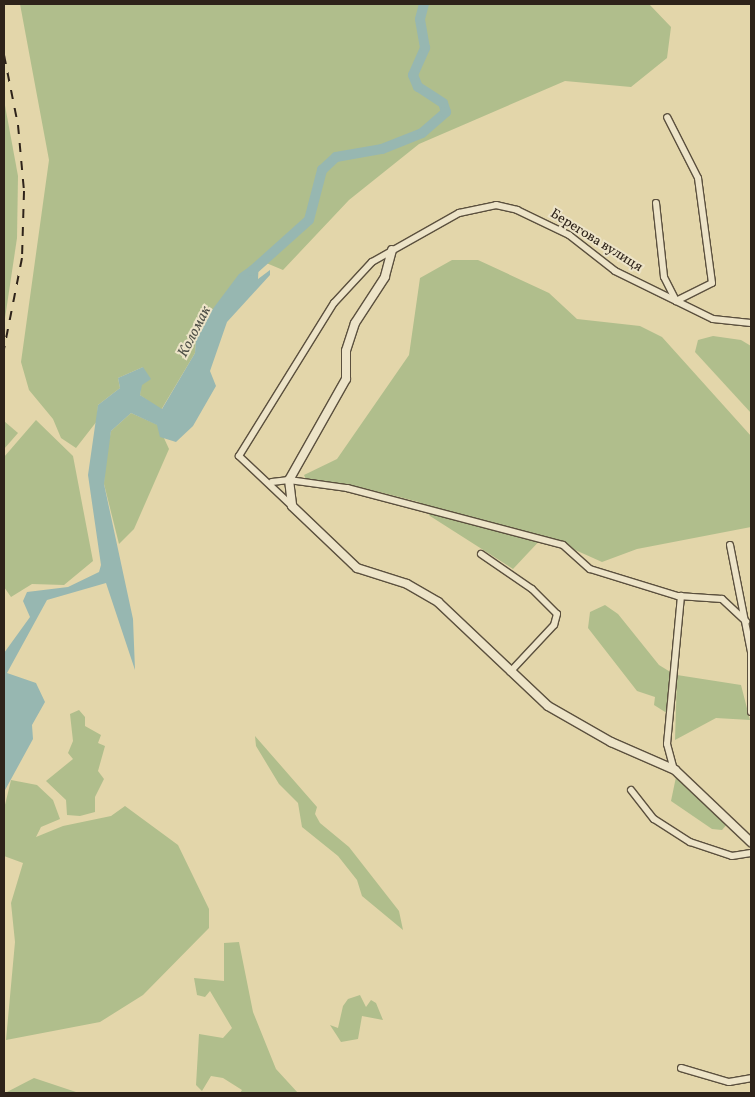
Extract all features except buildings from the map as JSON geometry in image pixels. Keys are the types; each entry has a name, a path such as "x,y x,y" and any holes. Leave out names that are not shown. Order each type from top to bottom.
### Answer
{"street":[{"path":"656,203 664,277 676,301 712,283 698,178 667,117"},
{"name":"Берегова вулиця","path":"272,482 239,456 334,303 372,262 459,213 496,205 517,210 569,235 615,271 713,319 751,323"},
{"path":"292,506 289,480 346,379 346,351 355,323 386,277 392,250"},
{"path":"272,482 289,480 347,488 563,545 590,569 681,596 722,600 746,621"},
{"path":"272,482 292,506 357,568 432,597 548,706 611,742 674,770 751,842"},
{"path":"730,545 746,621 751,712"},
{"path":"481,554 532,589 558,614 557,622 510,672"},
{"path":"674,770 668,744 681,596"},
{"path":"631,790 654,819 690,842 732,856 751,853"},
{"path":"681,1068 729,1082 751,1078"}],"green space":[{"path":"20,4 649,4 671,27 667,58 631,87 565,81 419,144 349,200 283,270 259,260 242,273 196,336 195,353 161,410 140,395 143,367 118,378 120,388 98,405 97,421 76,448 61,438 53,419 29,390 21,362 49,160"},
{"path":"4,100 18,176 17,238 4,325"},
{"path":"452,260 478,260 549,293 577,319 640,326 662,337 751,436 751,527 637,549 602,562 544,536 513,569 430,516 419,502 351,485 309,486 304,475 337,459 409,355 420,278"},
{"path":"713,336 741,340 751,346 751,413 695,352 698,340"},
{"path":"131,413 158,425 169,449 134,529 119,544 104,484 105,460 111,431"},
{"path":"36,420 73,456 93,561 64,585 32,584 11,597 4,587 4,457"},
{"path":"4,421 18,433 4,449"},
{"path":"605,605 618,614 659,665 672,673 670,715 654,705 655,697 637,691 588,628 590,612"},
{"path":"677,675 741,685 750,720 716,718 675,740"},
{"path":"79,710 85,717 85,726 101,735 98,743 105,746 98,771 104,779 95,797 95,812 80,816 67,815 66,800 46,781 73,759 68,753 73,741 70,714"},
{"path":"255,736 317,807 315,814 320,823 349,847 399,911 403,930 362,896 357,880 338,856 302,827 298,803 279,784 256,746"},
{"path":"676,777 728,823 722,830 712,829 671,801"},
{"path":"11,780 37,785 53,800 60,819 41,827 36,837 63,826 111,816 125,806 178,845 209,909 209,928 143,995 100,1022 6,1040 15,942 11,903 23,863 4,856 4,809"},
{"path":"239,942 253,1012 276,1069 298,1093 240,1093 242,1090 223,1078 211,1076 202,1091 196,1085 199,1034 223,1038 232,1028 210,991 205,997 197,995 194,978 224,981 224,943"},
{"path":"360,995 366,1007 371,1000 376,1003 383,1020 362,1016 358,1039 341,1042 330,1025 338,1028 343,1006 348,999"},
{"path":"34,1078 79,1093 5,1093"}],"water":[{"name":"Коломак","path":"259,260 258,279 270,270 270,275 227,322 210,371 216,386 193,426 176,442 160,437 157,425 131,413 111,431 104,484 133,619 135,670 106,583 47,600 7,673 36,683 45,702 32,725 33,739 4,792 4,653 30,617 23,601 27,592 68,587 99,572 101,565 88,475 98,405 120,388 118,378 143,367 151,379 142,385 140,395 162,409 195,353 196,336 209,314 239,274"}],"waterway":[{"name":"Коломак","path":"252,271 309,220 322,170 336,157 382,149 422,133 446,112 443,103 418,87 413,75 425,48 420,19 424,4"}],"railway":[{"path":"4,55 18,125 24,191 22,258 4,349"}]}
